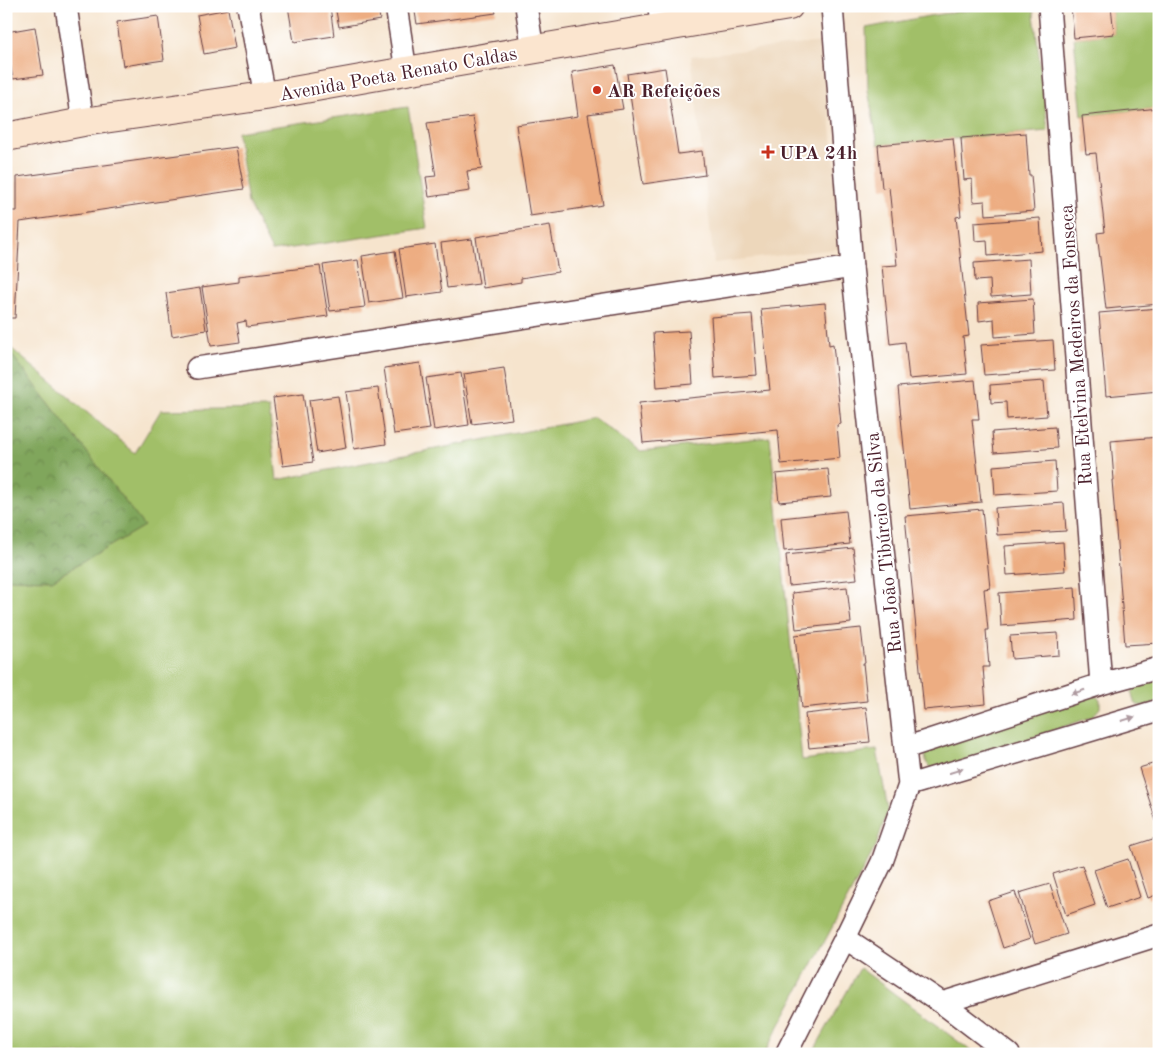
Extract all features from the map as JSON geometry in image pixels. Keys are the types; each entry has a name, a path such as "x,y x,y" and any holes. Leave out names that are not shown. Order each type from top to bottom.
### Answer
{"main road":[{"name":"Avenida Poeta Renato Caldas","path":"6,137 83,122 265,96 534,50 661,17 789,6"}],"street":[{"path":"66,6 83,122"},
{"path":"248,6 265,96"},
{"path":"396,6 406,71"},
{"path":"526,6 534,50"},
{"name":"Rua João Tibúrcio da Silva","path":"786,1054 882,862 909,785 852,267 832,6"},
{"name":"Rua Etelvina Medeiros da Fonseca","path":"1049,6 1101,684"},
{"path":"197,368 852,267"},
{"path":"905,748 1101,684 1159,668"},
{"path":"909,785 1159,710"},
{"path":"942,1003 1159,935"},
{"path":"845,938 942,1003 1009,1054"}],"shaded area":[{"name":"UPA 24h","path":"822,42 844,248 714,263 691,56"}],"green space":[{"path":"995,6 1033,6 1048,131 878,145 868,90 866,28"},
{"path":"1111,6 1159,6 1159,108 1082,116 1074,38 1114,34"},
{"path":"408,107 427,228 272,251 248,203 237,132"},
{"path":"6,344 135,453 161,410 269,408 277,480 594,418 640,451 770,437 802,760 877,750 888,809 876,846 764,1054 6,1054"},
{"path":"6,347 144,526 52,580 6,579"},
{"path":"1159,679 1159,702 1141,706 1137,705 1132,692 1136,687"},
{"path":"1092,693 1100,699 1100,708 1092,717 952,765 933,768 930,767 926,760 925,753 929,747"},
{"path":"860,968 975,1054 812,1054"}],"building":[{"path":"288,6 330,6 334,36 294,42"},
{"path":"335,6 378,6 380,20 339,27"},
{"path":"414,6 494,6 496,13 417,24"},
{"path":"1071,6 1111,6 1114,34 1074,38"},
{"path":"228,9 235,48 204,54 197,15"},
{"path":"158,16 164,60 123,66 117,22"},
{"path":"35,27 43,75 13,79 6,32"},
{"path":"615,65 623,109 588,114 603,205 530,216 516,125 578,116 572,72"},
{"path":"665,68 678,154 702,151 705,175 643,184 627,74"},
{"path":"1159,108 1159,304 1106,309 1097,233 1105,232 1096,153 1086,154 1082,116"},
{"path":"473,117 482,169 467,171 470,191 429,197 426,177 436,176 427,123"},
{"path":"1026,133 1034,211 986,215 985,201 973,202 972,179 964,180 961,138"},
{"path":"953,138 961,216 956,217 969,336 963,337 967,374 909,379 905,342 890,344 882,266 897,265 889,187 882,188 878,145"},
{"path":"236,147 244,189 20,222 15,318 6,318 6,211 17,211 17,177"},
{"path":"1040,218 1042,251 988,256 987,240 975,241 974,223"},
{"path":"550,225 558,272 521,278 521,282 483,288 476,237"},
{"path":"472,239 479,284 447,288 441,243"},
{"path":"435,244 442,292 406,297 399,249"},
{"path":"395,251 403,298 369,303 362,256"},
{"path":"1029,259 1031,294 991,297 990,280 975,281 974,263"},
{"path":"358,260 365,307 330,311 323,265"},
{"path":"320,266 328,316 247,327 246,321 237,323 240,342 211,346 202,287 239,282 239,276"},
{"path":"200,288 206,330 172,336 166,293"},
{"path":"1033,299 1035,334 995,337 994,319 979,321 978,303"},
{"path":"825,303 829,345 833,344 841,424 837,425 840,458 781,464 778,430 643,443 639,403 770,390 761,309"},
{"path":"1159,308 1159,391 1106,396 1099,313"},
{"path":"752,314 757,375 715,378 711,317"},
{"path":"689,331 693,384 657,387 653,333"},
{"path":"1053,340 1055,370 984,375 981,345"},
{"path":"420,363 430,429 394,434 384,368"},
{"path":"504,368 512,419 472,424 464,374"},
{"path":"461,373 469,425 434,430 426,378"},
{"path":"975,380 979,419 972,419 981,502 910,509 898,387"},
{"path":"1044,381 1047,416 1007,419 1006,402 991,403 990,385"},
{"path":"378,388 386,444 354,449 346,392"},
{"path":"303,394 313,462 283,466 273,398"},
{"path":"338,396 346,448 317,453 309,400"},
{"path":"1055,427 1057,448 994,453 992,432"},
{"path":"1159,437 1159,643 1125,645 1112,480 1114,480 1111,441"},
{"path":"1055,461 1057,491 995,495 993,466"},
{"path":"828,469 831,497 779,502 776,474"},
{"path":"1064,503 1066,531 997,535 995,508"},
{"path":"982,509 990,588 984,589 989,667 983,667 986,704 924,710 905,516"},
{"path":"846,511 850,544 784,551 781,518"},
{"path":"1063,542 1065,571 1007,575 1005,546"},
{"path":"853,548 857,579 789,586 786,555"},
{"path":"847,587 851,623 796,629 792,593"},
{"path":"1075,587 1077,620 1001,626 999,593"},
{"path":"861,628 867,701 802,708 795,635"},
{"path":"1058,633 1059,655 1012,659 1010,636"},
{"path":"866,707 870,742 809,748 805,714"},
{"path":"1159,762 1159,821 1156,821 1139,768"},
{"path":"1159,837 1159,894 1148,898 1131,846"},
{"path":"1128,859 1140,897 1107,908 1094,870"},
{"path":"1082,865 1095,905 1066,915 1053,874"},
{"path":"1050,884 1067,934 1035,944 1019,893"},
{"path":"1015,892 1030,939 1003,948 988,901"}],"place":[{"name":"AR Refeições","path":"597,90"},
{"name":"UPA 24h","path":"768,152"}]}
